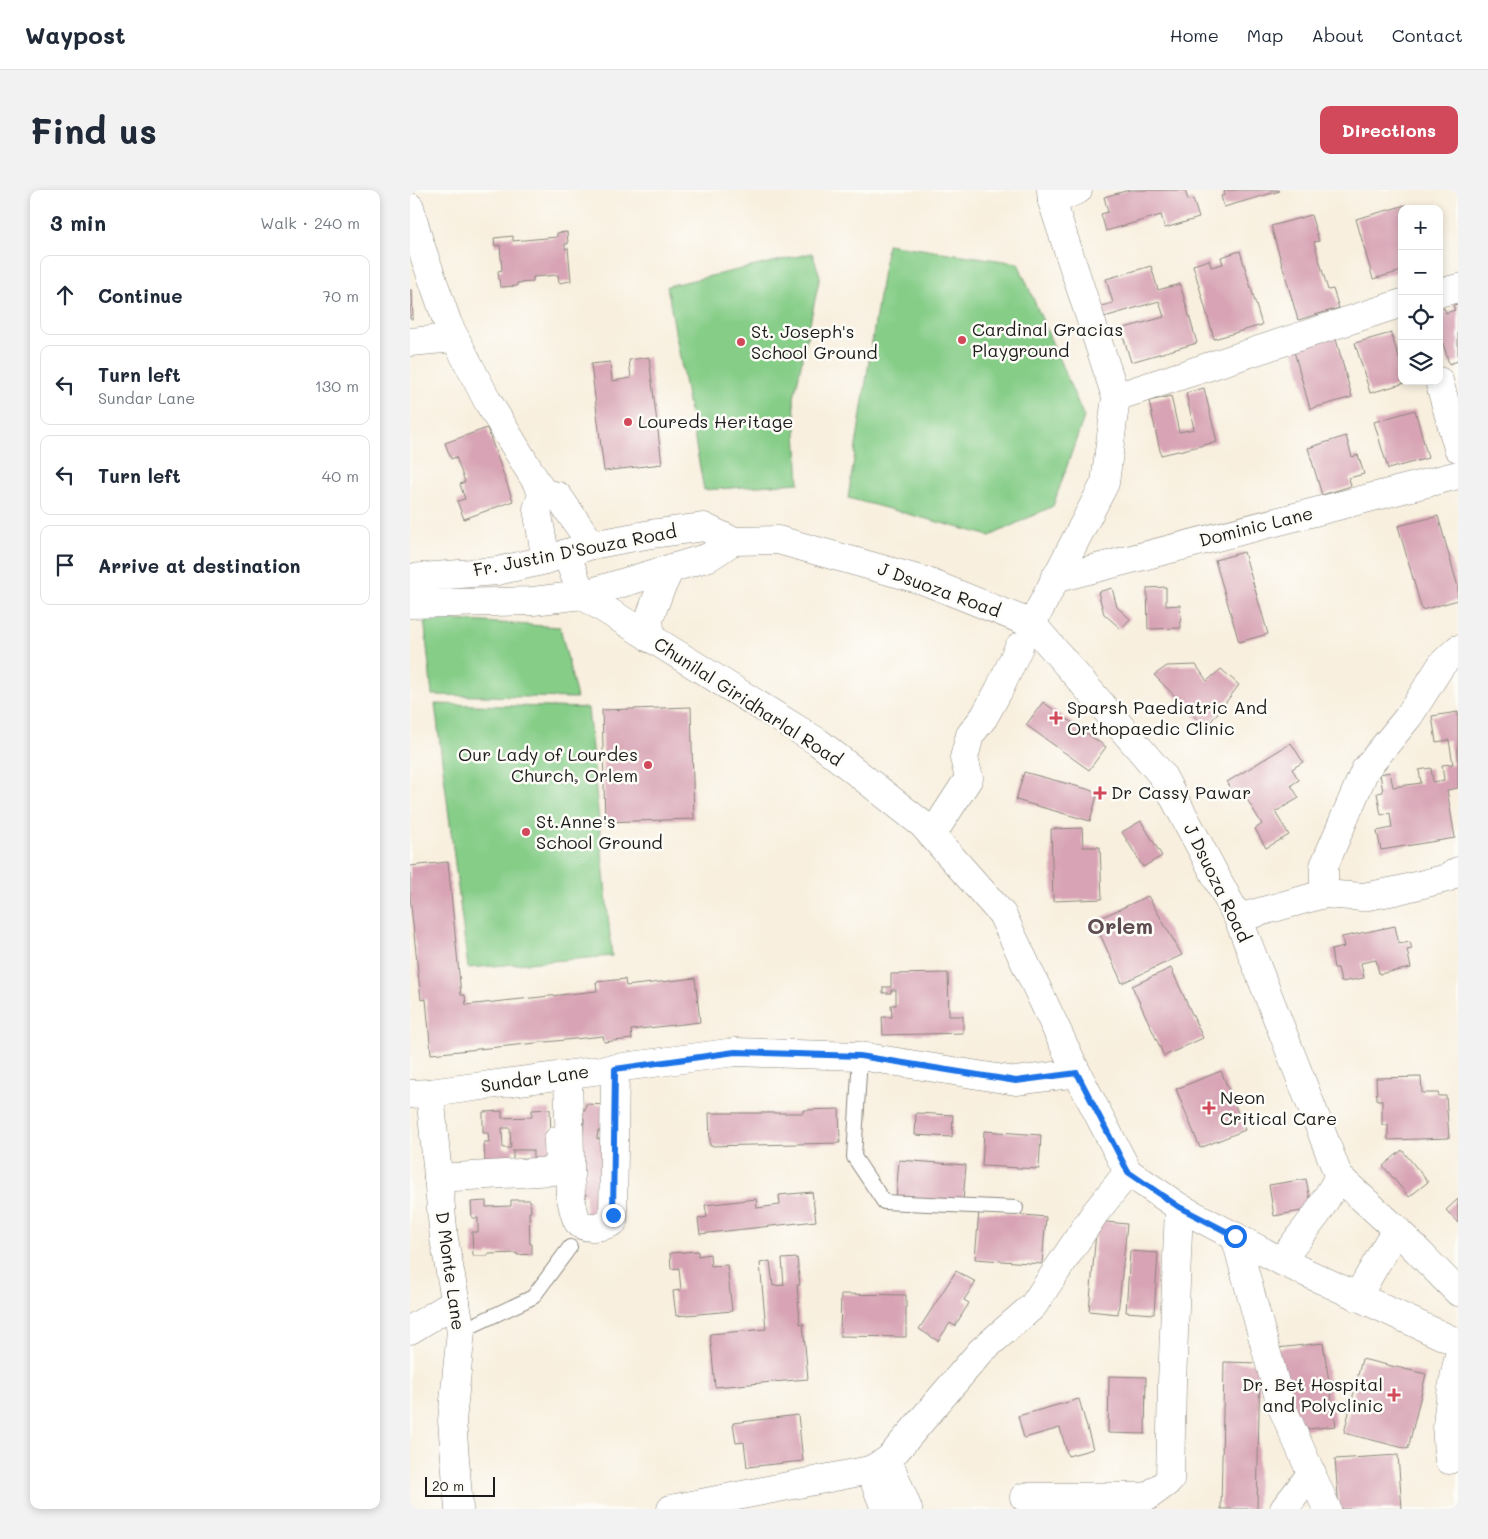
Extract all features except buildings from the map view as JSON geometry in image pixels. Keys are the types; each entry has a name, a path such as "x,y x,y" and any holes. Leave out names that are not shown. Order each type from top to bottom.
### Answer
{"street":[{"path":"932,835 969,778 964,758 970,735 984,717 999,690 1054,579 1105,483 1116,397 1052,196 1078,190"},
{"path":"410,207 414,243 451,331 487,400 543,493 558,496 592,545"},
{"path":"1443,292 1458,288"},
{"path":"1116,397 1398,304"},
{"path":"410,325 419,323 451,331"},
{"path":"410,342 451,331"},
{"path":"1440,385 1458,448"},
{"name":"Dominic Lane","path":"1054,579 1458,475"},
{"path":"543,493 537,509 556,556 582,595"},
{"name":"Fr. Justin D'Souza Road","path":"410,578 497,571 592,545 650,534 704,527 733,541"},
{"name":"J Dsuoza Road","path":"733,541 778,540 925,581 1025,636 1162,776 1238,918 1339,1177 1396,1229 1458,1292"},
{"name":"Fr. Justin D'Souza Road","path":"410,604 516,602 582,595 709,557 733,541"},
{"path":"651,639 650,618 660,590 671,568"},
{"name":"Chunilal Giridharlal Road","path":"582,595 818,742 922,824 1002,914 1077,1073 1128,1172 1179,1207 1282,1261 1458,1343"},
{"path":"1324,894 1324,866 1365,770 1409,716 1442,664 1458,649"},
{"path":"1238,918 1324,894 1363,897 1395,891 1447,878 1458,870"},
{"name":"Sundar Lane","path":"420,1094 735,1052 860,1056 1016,1081 1077,1073"},
{"path":"560,1076 571,1199 577,1221 582,1226 601,1226 613,1222 615,1069"},
{"path":"438,1178 553,1171 559,1169 560,1076"},
{"name":"D Monte Lane","path":"420,1094 438,1178 444,1239 461,1331 452,1422 459,1509"},
{"path":"671,1509 879,1465 981,1351 1033,1306 1095,1213 1128,1172"},
{"path":"1282,1261 1317,1214 1339,1177"},
{"path":"1024,1498 1147,1498 1170,1480 1179,1207"},
{"path":"1357,1296 1396,1229"},
{"path":"1235,1236 1281,1405 1328,1509"},
{"path":"410,1330 456,1302"},
{"path":"1449,1460 1446,1444 1448,1410 1458,1360"},
{"path":"879,1465 884,1509"},
{"path":"879,1465 908,1509"},
{"path":"1284,1509 1312,1473"}],"lane":[{"path":"860,1056 854,1157 884,1202 1016,1208"},
{"path":"461,1331 533,1297 570,1247"}],"green space":[{"name":"Cardinal Gracias Playground","path":"887,244 1018,263 1084,417 1053,506 990,536 848,498"},
{"name":"St. Joseph's School Ground","path":"812,253 820,276 794,398 799,483 704,490 667,286"},
{"path":"424,618 560,627 577,698 432,695"},
{"name":"St.Anne's School Ground","path":"435,704 588,708 612,956 468,968"}],"place":[{"name":"Cardinal Gracias Playground","path":"962,340"},
{"name":"St. Joseph's School Ground","path":"741,342"},
{"name":"Loureds Heritage","path":"628,422"},
{"name":"Sparsh Paediatric And Orthopaedic Clinic","path":"1056,718"},
{"name":"Our Lady of Lourdes Church, Orlem","path":"648,765"},
{"name":"Dr Cassy Pawar","path":"1100,793"},
{"name":"St.Anne's School Ground","path":"526,832"},
{"name":"Neon Critical Care","path":"1209,1108"},
{"name":"Dr. Bet Hospital and Polyclinic","path":"1394,1395"}],"district":[{"name":"Orlem","path":"1120,926"}],"route":[{"path":"613,1215 615,1069 735,1052 860,1056 1016,1081 1077,1073 1128,1172 1179,1207 1235,1236"}]}
